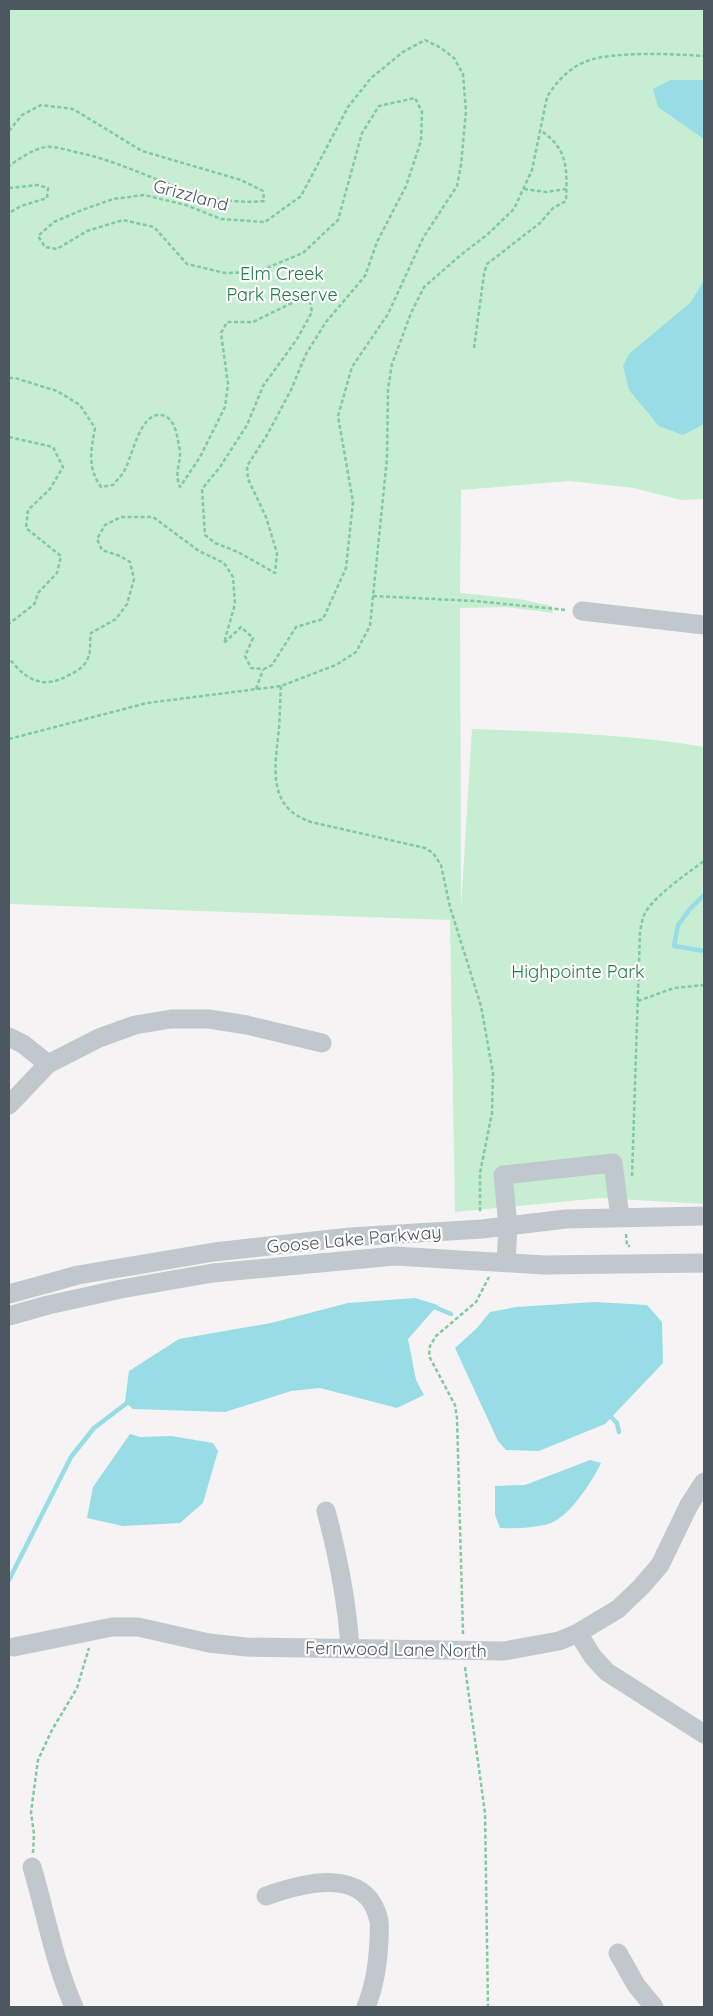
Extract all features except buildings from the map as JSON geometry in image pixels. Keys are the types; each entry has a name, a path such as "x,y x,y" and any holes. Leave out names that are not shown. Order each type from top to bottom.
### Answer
{"street":[{"path":"582,611 704,625"},
{"path":"9,1105 48,1064 99,1038 135,1025 171,1019 209,1019 247,1025 322,1043"},
{"path":"9,1037 23,1044 48,1064"},
{"path":"506,1262 507,1218 503,1175 613,1163 622,1217"},
{"name":"Goose Lake Parkway","path":"9,1294 78,1275 214,1252 350,1238 507,1218 566,1219 704,1216"},
{"name":"Goose Lake Parkway","path":"9,1316 48,1305 121,1289 213,1273 395,1256 544,1265 704,1263"},
{"name":"Fernwood Lane North","path":"14,1647 112,1627 138,1627 227,1646 504,1651 559,1641 578,1633 618,1609 641,1587 654,1572 672,1543 689,1505 704,1482"},
{"path":"326,1511 345,1597 350,1648"},
{"path":"578,1633 593,1656 607,1672 704,1734"},
{"path":"32,1866 51,1942 63,1982 74,2007"},
{"path":"266,1896 294,1886 326,1882 348,1884 362,1890 372,1903 379,1921 378,1962 375,1986 366,2007"},
{"path":"618,1953 636,1985 654,2007"}],"path":[{"name":"Grizzland","path":"9,378 15,378 57,391 80,406 95,428 92,451 92,475 101,487 113,485 124,472 139,433 149,419 158,415 165,416 174,426 180,450 176,478 180,487 200,457 225,407 228,384 221,334 227,322 253,322 300,299 309,297 312,312 297,339 263,386 247,425 220,467 202,489 204,535 215,543 238,552 275,572 277,553 266,516 248,479 247,466 267,435 291,390 306,354 326,322 366,276 378,242 406,186 421,141 422,112 415,98 379,106 362,133 338,220 303,253 256,272 225,273 186,264 154,227 123,220 87,231 57,249 45,247 38,236 54,222 82,210 113,199 144,195 186,205 221,219 265,222 301,196 348,108 372,78 403,52 425,40 441,48 454,58 463,74 466,111 457,186 423,238 388,314 352,367 338,416 353,502 346,568 323,619 296,627 272,665 264,669"},
{"path":"9,739 147,702 281,686 336,665 356,652 370,626 387,458 388,389 392,364 411,313 424,287 488,234 514,209 524,189 536,155 547,96 553,87 570,71 585,61 594,58 704,56"},
{"name":"Grizzland","path":"9,131 22,115 41,104 73,109 142,151 241,180 262,191 264,201 252,202 196,193 101,157 46,147 20,158 9,166"},
{"path":"474,348 487,264 540,223 554,208 566,201 567,172 562,152 552,138 540,130"},
{"path":"9,188 38,185 48,188 47,198 21,206 9,213"},
{"path":"524,189 546,192 566,189"},
{"path":"9,437 53,447 63,467 50,489 28,510 26,528 61,556 57,572 38,593 32,606 9,624"},
{"path":"9,658 28,678 50,683 75,672 86,662 90,652 91,633 116,619 127,604 134,579 130,562 102,550 97,539 105,524 121,517 152,516 199,551 224,563 233,577 235,604 224,643 241,627 253,638 245,656 251,668 264,669 256,689"},
{"path":"373,596 475,601 582,611"},
{"path":"281,686 275,770 281,798 287,808 299,818 311,822 426,848 441,865 450,907 481,1006 493,1073 492,1113 480,1173 480,1214"},
{"path":"632,1181 640,932 645,914 661,896 704,861"},
{"path":"638,1001 674,988 704,985"},
{"path":"473,1214 507,1218"},
{"path":"622,1217 627,1246 637,1246"},
{"path":"488,2007 485,1813 463,1650 457,1418 455,1405 429,1356 430,1346 436,1336 476,1302 489,1276"},
{"path":"32,1866 34,1834 31,1812 38,1760 52,1730 77,1688 88,1649 88,1631"}],"green space":[{"name":"Elm Creek Park Reserve","path":"9,9 704,9 704,499 681,500 634,488 570,481 461,490 460,593 519,599 552,606 553,613 506,607 460,608 461,908 472,729 617,736 704,747 704,1204 601,1198 455,1212 450,920 9,904"}],"water":[{"path":"671,80 704,80 704,139 658,107 653,89"},
{"path":"704,280 704,424 683,435 659,426 629,390 623,366 629,354 691,302"},
{"path":"415,1298 438,1305 408,1339 416,1380 424,1395 397,1408 320,1388 291,1391 225,1412 133,1409 125,1402 129,1371 179,1339 271,1323 348,1303"},
{"path":"595,1302 647,1305 662,1322 663,1363 605,1424 539,1451 506,1450 498,1441 455,1348 477,1328 490,1312 516,1307"},
{"path":"130,1434 140,1437 171,1436 213,1443 218,1451 203,1503 180,1523 123,1526 87,1518 93,1487"},
{"path":"590,1460 601,1463 580,1497 566,1513 545,1525 500,1528 495,1515 495,1486 525,1485"}],"waterway":[{"path":"704,895 678,925 674,946 704,951"},
{"path":"432,1306 451,1314"},
{"path":"9,1580 71,1457 94,1428 131,1400"},
{"path":"608,1414 617,1423 619,1432"}],"park label":[{"name":"Highpointe Park","path":"578,971"}]}
